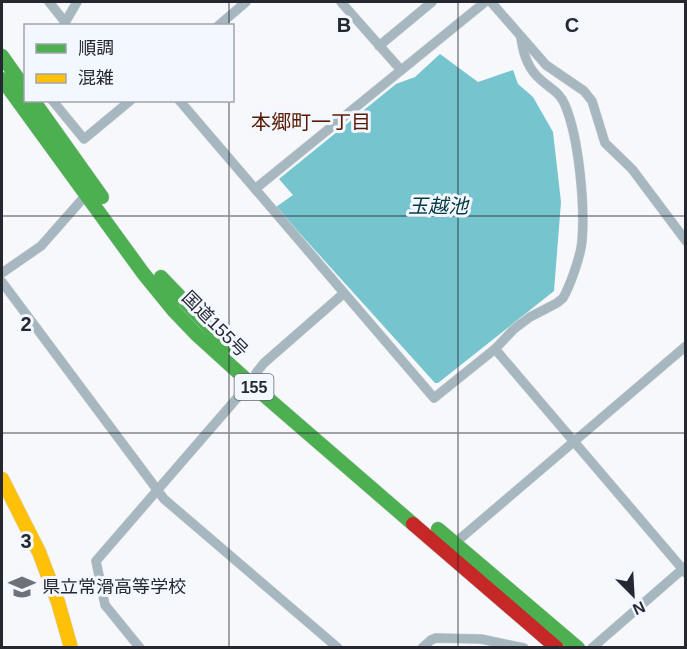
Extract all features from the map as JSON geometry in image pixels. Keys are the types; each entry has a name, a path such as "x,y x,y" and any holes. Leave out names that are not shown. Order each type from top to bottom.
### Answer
{"main road":[{"path":"2,56 24,86"},
{"name":"国道155号","path":"2,80 143,273 174,311 455,543 578,648"},
{"name":"国道155号","path":"34,102 166,282 253,378 553,646"},
{"path":"2,479 39,552 58,602 71,648"}],"street":[{"path":"49,2 64,24 77,2"},
{"path":"220,24 246,2"},
{"path":"342,2 400,69"},
{"path":"379,46 432,2"},
{"path":"255,189 484,2"},
{"path":"491,2 546,65 584,92 592,101 605,143 632,169 683,234"},
{"path":"181,102 434,398 495,349 530,316 563,298 582,243 580,179 570,121 559,95 539,79 530,67 521,38"},
{"path":"54,102 84,139 129,102"},
{"path":"2,273 41,246 86,195"},
{"path":"2,282 157,491 338,648"},
{"path":"140,648 105,605 96,561 264,363 343,294"},
{"path":"455,543 686,346"},
{"path":"495,349 684,570 598,645"},
{"path":"422,648 431,640 436,639 482,639 524,648"}],"water":[{"name":"玉越池","path":"440,54 478,82 513,70 518,84 533,97 553,132 561,202 554,291 438,383 435,383 276,207 293,195 279,179 396,84 415,77"}],"traffic: fast":[{"path":"2,56 24,87"},
{"path":"2,79 143,273 174,311 250,383 413,524"},
{"path":"34,102 102,197"},
{"path":"161,277 227,346"},
{"path":"438,529 578,648"}],"traffic: slow":[{"path":"2,479 39,552 58,602 71,648"}],"traffic: jam":[{"path":"413,524 557,648"}],"place":[{"name":"県立常滑高等学校","path":"22,587"}],"district":[{"name":"本郷町一丁目","path":"311,122"}]}
